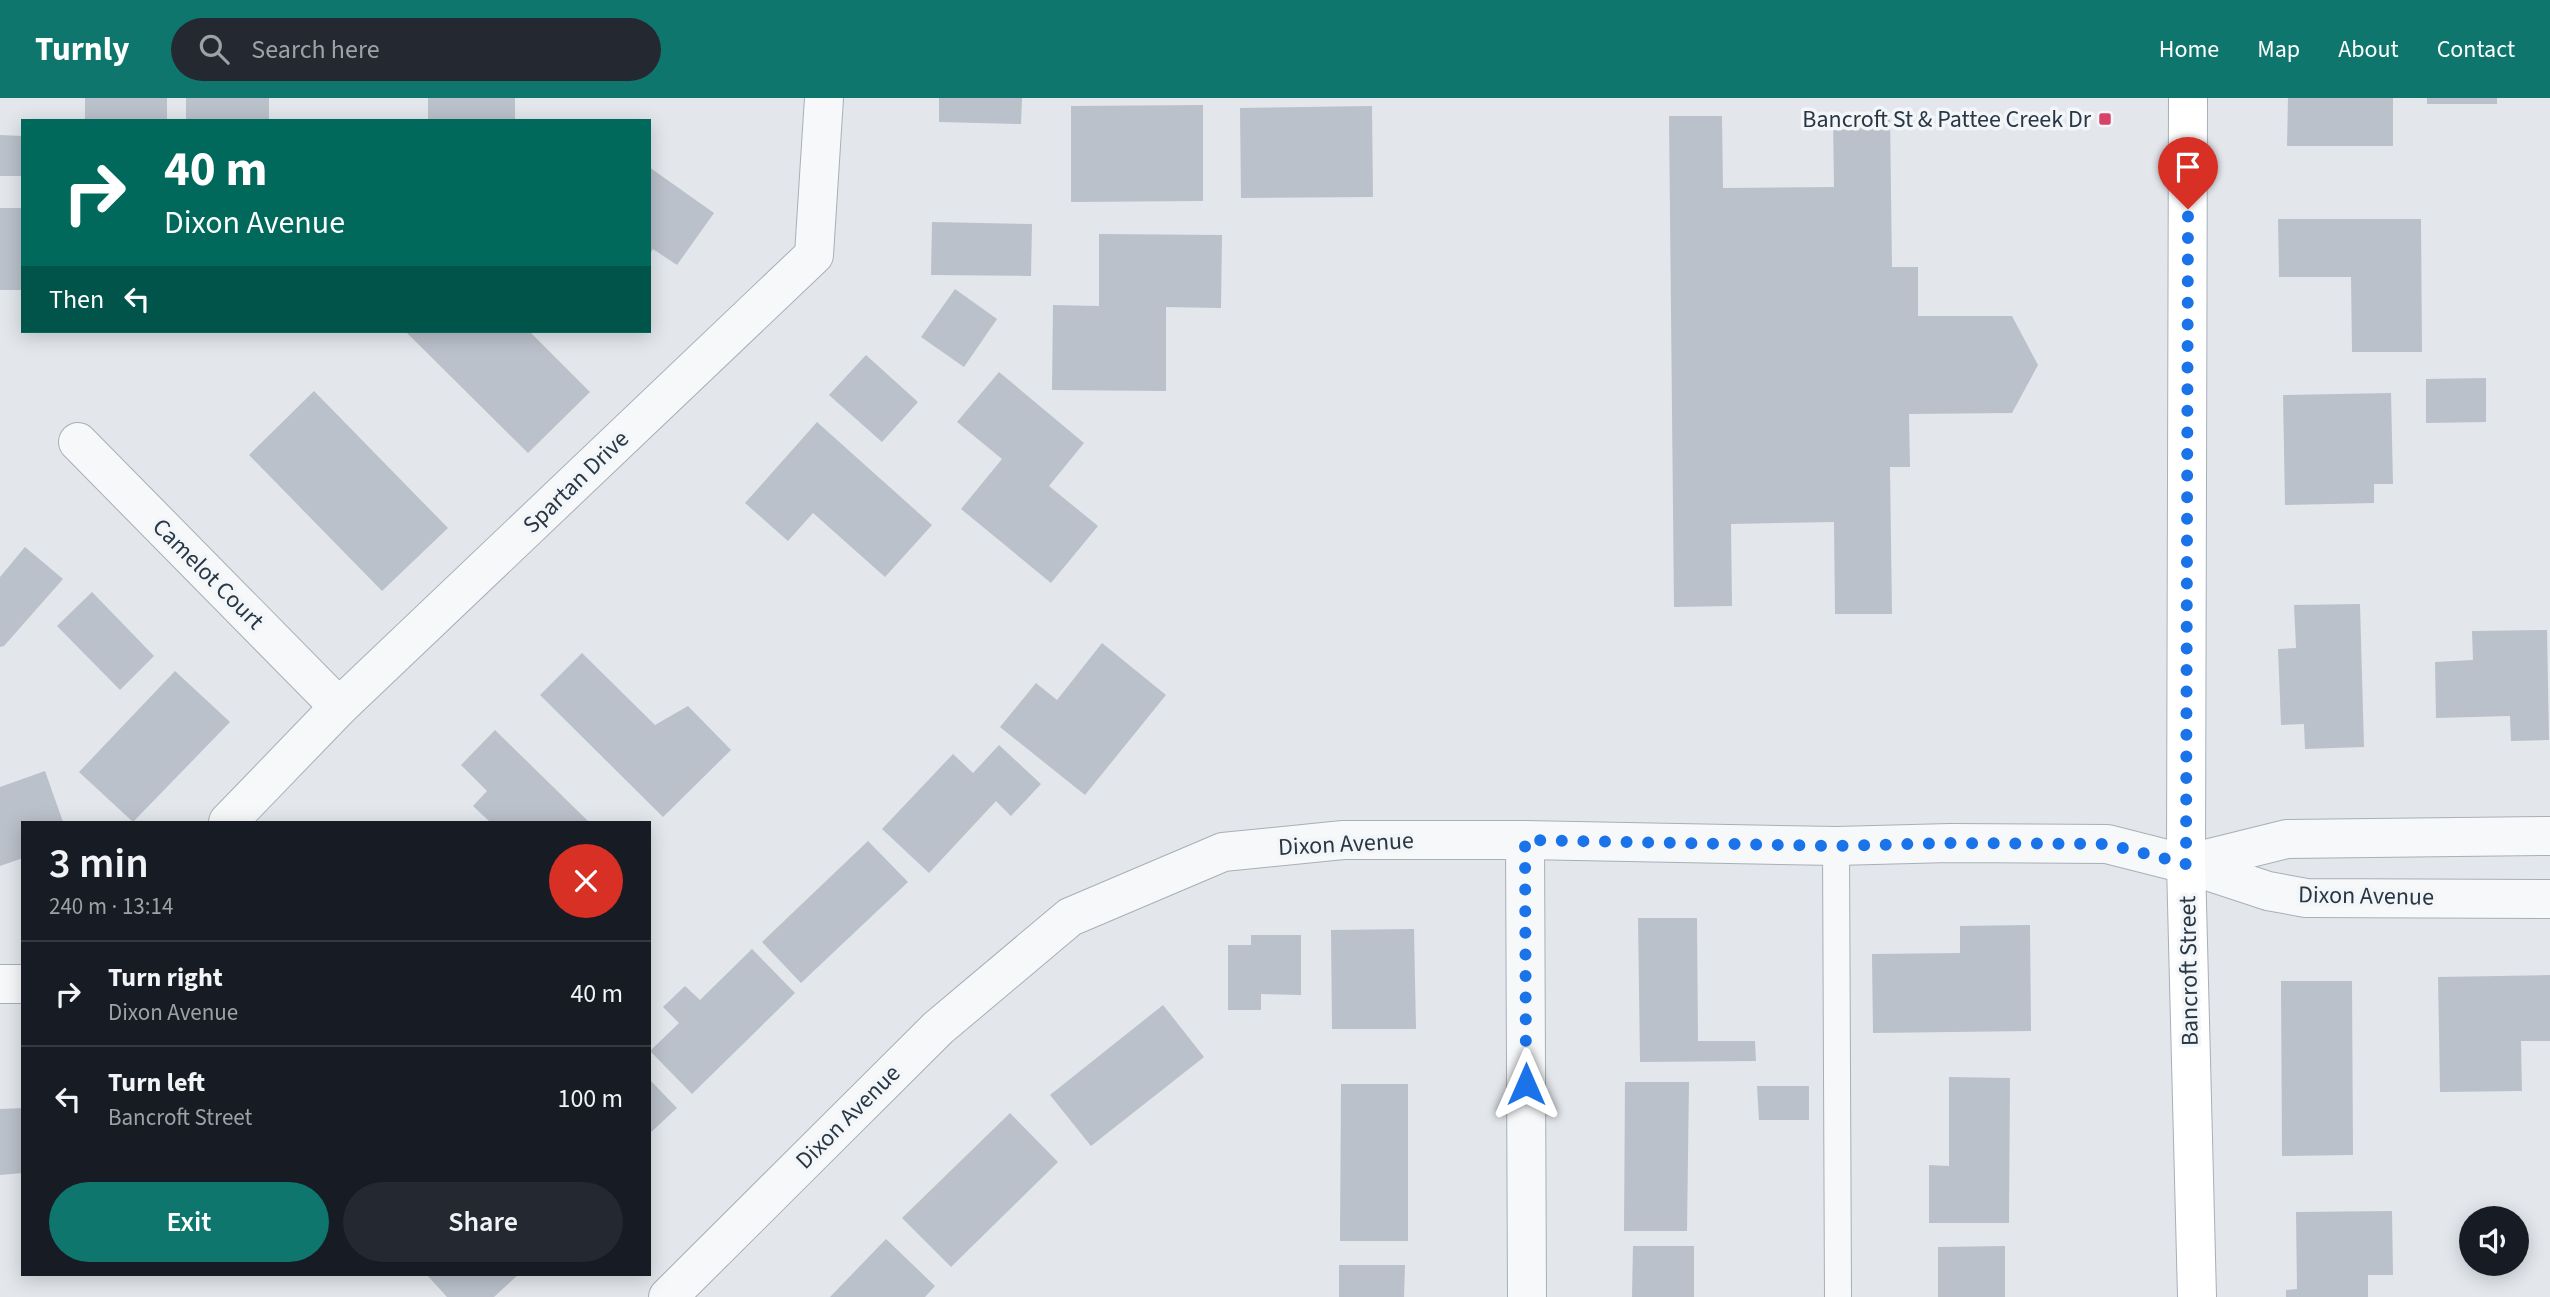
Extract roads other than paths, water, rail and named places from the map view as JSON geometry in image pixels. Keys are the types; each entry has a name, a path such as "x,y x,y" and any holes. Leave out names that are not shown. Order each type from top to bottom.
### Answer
{"street":[{"name":"Spartan Drive","path":"229,821 339,707 814,256 824,98"},
{"name":"Bancroft Street","path":"2188,98 2186,864 2197,1297"},
{"name":"Camelot Court","path":"78,442 339,707"},
{"name":"Dixon Avenue","path":"2186,864 2287,839 2550,836"},
{"name":"Dixon Avenue","path":"668,1297 938,1028 1070,917 1223,852 1343,840 1525,840 1836,846 1950,843 2107,844 2186,864 2268,891 2306,898 2550,899"},
{"path":"1525,840 1527,1297"},
{"path":"0,984 21,984"}],"lane":[{"path":"1836,846 1838,1297"}],"place":[{"name":"Bancroft St & Pattee Creek Dr","path":"2105,119"}]}
